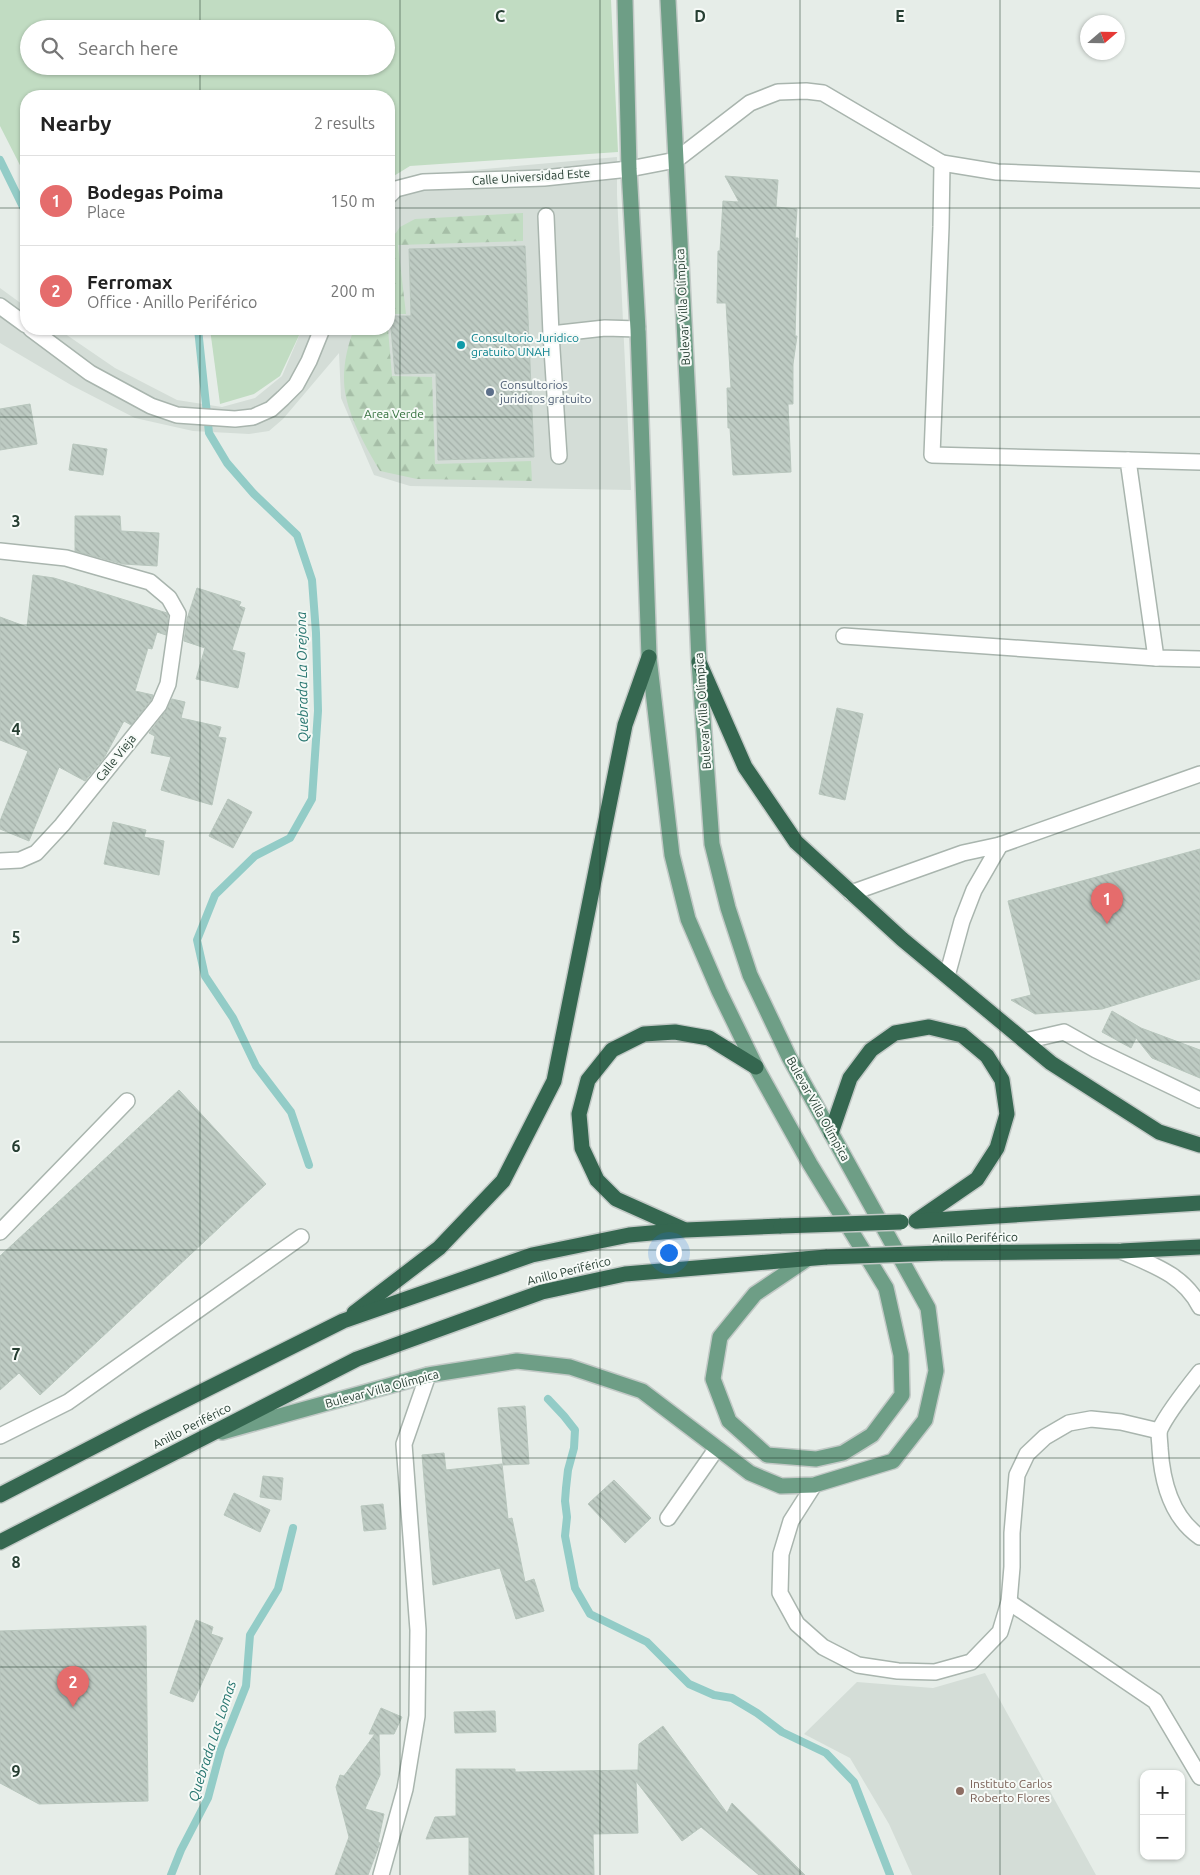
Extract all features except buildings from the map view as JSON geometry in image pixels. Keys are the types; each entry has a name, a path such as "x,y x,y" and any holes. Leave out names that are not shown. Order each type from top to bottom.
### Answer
{"highway":[{"path":"343,1321 440,1248 503,1181 554,1081 625,725 649,657"},
{"path":"699,662 745,767 796,842 947,976 1052,1063 1160,1132 1200,1145"},
{"path":"831,1133 850,1078 871,1050 895,1033 929,1027 962,1035 987,1056 1002,1080 1007,1114 997,1148 977,1179 909,1221"},
{"path":"685,1230 616,1199 597,1180 582,1148 581,1140 579,1114 588,1080 612,1050 644,1034 675,1032 709,1038 756,1066"},
{"name":"Anillo Periférico","path":"0,1495 343,1321 532,1254 629,1235 685,1230 909,1221 1200,1203"},
{"name":"Anillo Periférico","path":"0,1542 357,1359 542,1292 625,1274 807,1259 941,1253 1121,1252 1200,1247"}],"main road":[{"path":"625,0 629,170 638,329 649,657 672,855 688,918 719,991 756,1066 810,1164 886,1288 902,1355 902,1395 872,1435 843,1453 816,1459 767,1455 729,1421 713,1380 720,1337 755,1294 807,1259"},
{"name":"Bulevar Villa Olímpica","path":"201,1438 428,1375 517,1361 570,1367 642,1391 750,1473 781,1486 814,1485 893,1461 925,1420 936,1371 928,1308 789,1057 750,975 728,908 712,844 699,662 668,0"}],"street":[{"path":"676,160 750,103 778,92 806,91 823,93 942,163 997,172 1200,180"},
{"name":"Calle Universidad Este","path":"395,190 423,182 524,180 629,170 676,160"},
{"path":"942,163 932,455 1200,462"},
{"path":"546,216 550,334 559,456"},
{"path":"0,306 20,321"},
{"path":"550,334 605,328 638,329"},
{"path":"39,335 90,373 151,406 177,415 235,419 253,417 271,409 283,398 296,385 309,361 320,335"},
{"path":"1128,460 1156,658"},
{"name":"Calle Vieja","path":"0,551 66,558 150,582 170,598 178,614 168,684 159,705 62,825 36,853 20,860 0,861"},
{"path":"844,636 1156,658 1200,659"},
{"path":"852,893 963,853 1000,845 1200,774"},
{"path":"947,976 962,921 974,890 1000,845"},
{"path":"1024,1041 1064,1032 1096,1050 1200,1100"},
{"path":"0,1232 127,1101"},
{"path":"0,1436 68,1402 301,1237"},
{"path":"1121,1252 1167,1271 1193,1294 1200,1307"},
{"path":"1200,1372 1186,1389 1159,1431 1162,1473 1170,1500 1188,1529 1200,1537"},
{"path":"381,1875 405,1789 417,1716 418,1630 404,1444 428,1375"},
{"path":"814,1485 791,1521 781,1554 780,1593 797,1624 823,1647 858,1666 898,1671 936,1672 971,1662 1000,1632 1009,1602 1017,1475 1027,1454 1045,1437 1070,1423 1091,1418 1121,1422 1159,1431"},
{"path":"668,1518 717,1448"},
{"path":"1009,1602 1155,1702 1200,1777"}],"shaded area":[{"path":"617,157 617,195 631,490 410,486 374,475 341,398 339,353 283,419 269,431 249,434 193,431 135,418 71,385 0,343 0,288 20,303 20,335 67,335 115,368 177,400 222,407 255,398 282,376 299,335 395,335 395,182 399,179 418,175"},
{"name":"Instituto Carlos Roberto Flores","path":"985,1673 1096,1875 912,1875 889,1824 850,1758 804,1734 857,1682 933,1688"}],"green space":[{"path":"0,0 611,0 618,152 410,166 395,175 395,90 20,90 20,165 0,126"},
{"path":"523,213 523,241 398,245 406,314 395,314 395,234 400,227 415,219"},
{"path":"211,335 299,335 280,376 254,394 220,404"},
{"name":"Area Verde","path":"352,335 389,335 392,376 432,377 435,464 531,461 532,481 417,479 380,471 365,444 348,406 344,380 345,362"}],"waterway":[{"name":"Quebrada La Orejona","path":"0,160 20,201"},
{"name":"Quebrada La Orejona","path":"199,335 209,433 227,463 254,494 297,535 312,580 316,633 318,711 312,799 290,838 255,856 215,895 197,940 205,976 233,1018 256,1066 291,1112 309,1165"},
{"path":"548,1399 575,1430 574,1448 568,1470 566,1488 567,1517 565,1536 575,1588 590,1614 647,1642 689,1684 714,1695 732,1698 757,1713 782,1732 826,1753 854,1782 890,1875"},
{"name":"Quebrada Las Lomas","path":"171,1875 181,1850 208,1798 221,1749 246,1686 250,1635 278,1589 293,1528"}],"place":[{"name":"Consultorio Juridico gratuito UNAH","path":"461,345"},
{"name":"Consultorios juridicos gratuito","path":"490,392"},
{"name":"Bodegas Poima","path":"1107,924"},
{"name":"Ferromax","path":"73,1707"},
{"name":"Instituto Carlos Roberto Flores","path":"960,1791"}]}
